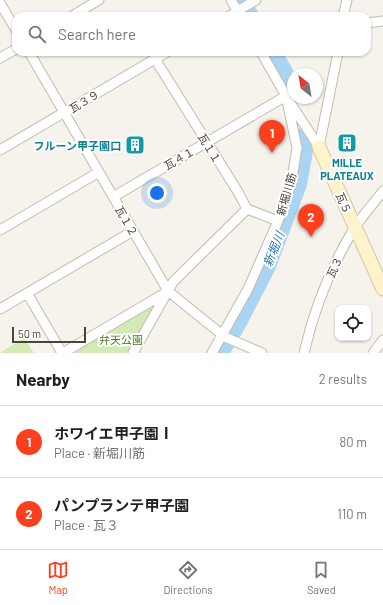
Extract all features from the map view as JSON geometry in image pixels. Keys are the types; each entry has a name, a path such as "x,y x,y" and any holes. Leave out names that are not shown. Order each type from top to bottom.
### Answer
{"street":[{"path":"79,12 99,0"},
{"path":"231,0 242,10 256,0"},
{"path":"344,12 347,0"},
{"path":"0,3 12,23"},
{"path":"371,22 383,21"},
{"path":"0,58 12,50"},
{"name":"瓦１２","path":"31,56 168,291 226,337 262,353"},
{"name":"瓦３９","path":"0,150 160,56"},
{"name":"新堀川筋","path":"212,353 226,337 278,221 291,184 296,148 286,96 263,56"},
{"path":"319,147 337,56"},
{"name":"瓦１１","path":"155,59 238,192 247,209"},
{"name":"瓦５","path":"286,96 319,147 383,289"},
{"name":"瓦４１","path":"113,197 286,96"},
{"path":"0,230 99,172"},
{"name":"瓦３","path":"304,353 308,332 318,302 336,263 355,227 383,191"},
{"path":"134,353 173,282 247,209 278,221"},
{"path":"0,309 133,231"},
{"path":"27,293 62,353 168,291"},
{"path":"373,353 383,340"}],"green space":[{"name":"弁天公園","path":"150,307 153,310 129,353 69,353"},
{"path":"24,338 34,353 1,352"}],"waterway":[{"name":"新堀川","path":"240,0 248,12"},
{"name":"新堀川","path":"274,56 287,79"},
{"name":"新堀川","path":"220,353 267,266 298,184 304,151 302,137"}],"place":[{"name":"MILLE PLATEAUX","path":"347,143"},
{"name":"フルーン甲子園口","path":"135,145"},
{"name":"ホワイエ甲子園Ⅰ","path":"272,153"},
{"name":"パンプランテ甲子園","path":"311,237"}]}
